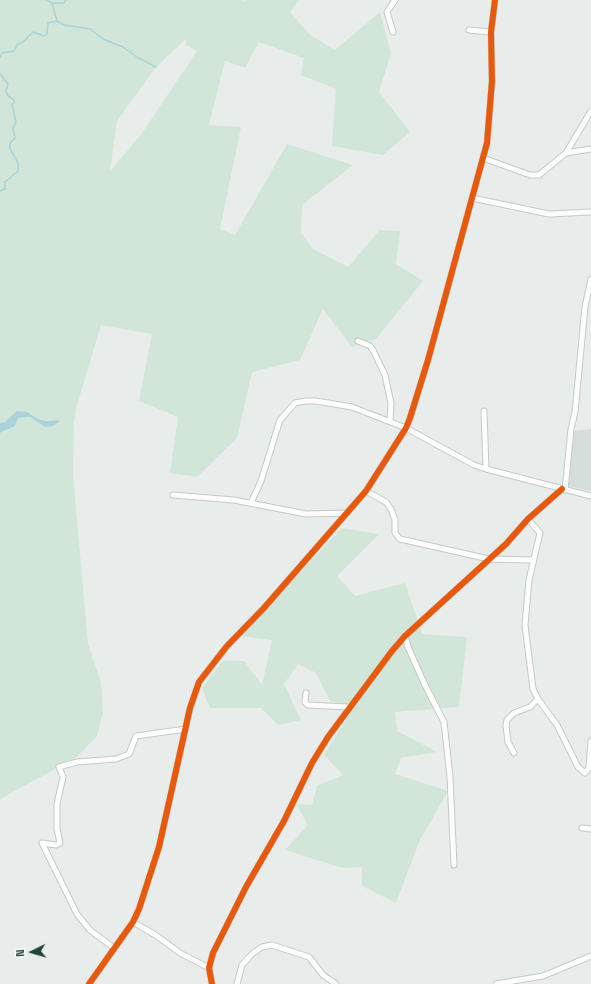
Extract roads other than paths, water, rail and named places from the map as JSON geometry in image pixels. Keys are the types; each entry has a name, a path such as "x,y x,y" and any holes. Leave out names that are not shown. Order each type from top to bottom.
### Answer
{"street":[{"path":"393,32 387,12 395,0"},
{"path":"89,984 133,922 145,893 159,847 195,693 209,669 227,646 263,609 366,491 406,428 428,360 483,158 490,118 491,32 495,0"},
{"path":"469,30 491,32"},
{"path":"483,158 536,176 566,153 591,111"},
{"path":"566,153 591,149"},
{"path":"472,198 549,214 591,212"},
{"path":"212,984 210,968 212,953 246,887 284,820 312,763 348,707 405,636 489,559 528,519 564,490 571,429 575,412 585,307 591,279"},
{"path":"358,341 370,346 385,375 391,403 390,421"},
{"path":"251,503 261,481 280,420 295,403 316,401 352,407 390,421 486,469 591,496"},
{"path":"484,411 486,469"},
{"path":"366,491 386,502 391,509 395,520 395,533 400,539 489,559 533,560"},
{"path":"174,495 251,503 306,514 347,513"},
{"path":"528,519 540,532 533,560 525,625 534,689 538,698 557,724 578,767 585,773 589,768 591,741"},
{"path":"405,636 408,647 424,683 444,722 450,777 454,865"},
{"path":"306,693 305,702 308,705 348,707"},
{"path":"514,753 508,742 507,720 514,712 530,707 538,698"},
{"path":"114,948 90,930 77,914 42,843 56,845 60,842 57,829 57,804 63,777 59,767 77,762 116,759 129,754 136,736 186,729"},
{"path":"582,828 591,829"},
{"path":"133,922 157,936 180,953 210,968"},
{"path":"237,984 242,965 262,947 272,944 309,957 323,975 336,984"},
{"path":"496,984 543,976 591,956"}],"water":[{"path":"17,411 27,412 38,419 46,421 59,420 59,422 53,426 45,427 30,417 18,418 15,426 0,433 0,423 5,422"}],"waterway":[{"path":"46,0 52,3 57,21"},
{"path":"52,3 64,3 66,0"},
{"path":"0,57 2,53 14,51 17,45 23,42 33,32 44,36 47,34 48,23 57,21 64,25 90,29 103,39 123,47 137,57 156,67"},
{"path":"0,74 8,84 6,91 8,96 15,102 12,104 16,122 13,128 15,138 10,143 10,149 18,163 18,171 5,182 5,189 0,191"}]}
